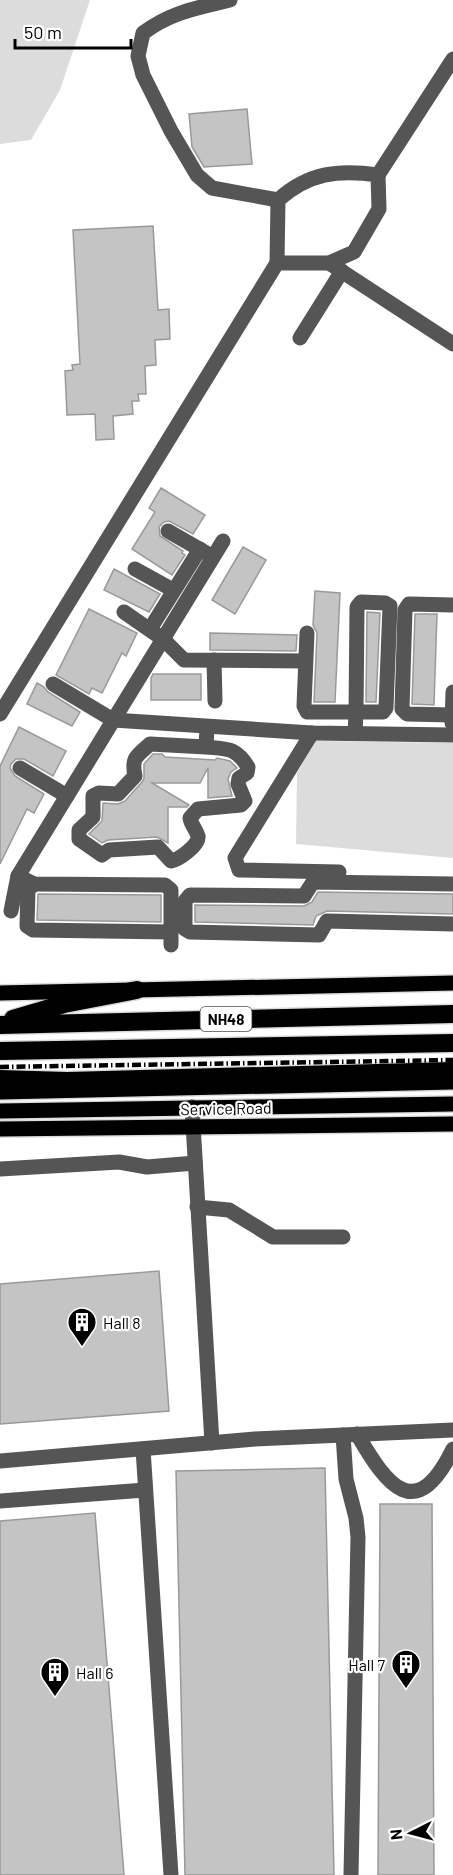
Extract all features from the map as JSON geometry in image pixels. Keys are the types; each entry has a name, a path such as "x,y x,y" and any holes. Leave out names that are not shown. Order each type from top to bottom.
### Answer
{"highway":[{"path":"0,1024 64,1004 137,990"},
{"name":"NH48","path":"0,1024 453,1014"},
{"name":"NH48","path":"0,1051 453,1043"},
{"path":"0,1079 103,1080 453,1071"}],"main road":[{"path":"0,993 453,983"},
{"path":"0,1092 453,1082"},
{"path":"0,1111 453,1104"},
{"path":"264,1107 265,1125"},
{"name":"Service Road","path":"0,1130 453,1124"}],"street":[{"path":"230,0 174,14 154,25 143,33 138,56 143,75 171,131 197,175 212,188 278,200"},
{"path":"300,338 335,267 354,252 379,210 378,175 453,59"},
{"path":"0,714 277,263 278,200 293,187 327,174 352,171 378,175"},
{"path":"277,263 335,267 453,344"},
{"path":"168,531 207,553"},
{"path":"150,629 173,590 207,553 223,541"},
{"path":"11,911 18,876 163,639 207,553"},
{"path":"135,569 173,590"},
{"path":"307,633 304,706 307,712 356,712 383,712 386,708 390,606 385,603 361,602 357,607 356,712 355,734"},
{"path":"452,715 407,714 402,709 405,610 409,604 453,605"},
{"path":"124,612 163,639 184,660 305,661"},
{"path":"214,660 214,701"},
{"path":"53,684 113,720 355,734 452,735 453,693"},
{"path":"206,747 207,727"},
{"path":"312,733 235,858 238,870 453,875"},
{"path":"150,744 206,747 231,749 244,761 248,767 247,772 239,778 238,784 244,801 241,805 198,809 190,818 198,836 197,842 178,860 171,861 158,847 110,850 102,855 80,839 79,830 93,817 93,796 99,793 118,794 135,776 132,763 135,758 150,744"},
{"path":"20,768 67,796"},
{"path":"18,876 34,884 165,885 171,890 171,938 33,930 27,926 28,890 34,884"},
{"path":"453,884 314,882 304,896 190,896 185,901 185,929 190,932 319,935 327,921 453,924"},
{"path":"192,1107 212,1443"},
{"path":"0,1169 118,1162 147,1167 195,1163"},
{"path":"197,1207 229,1210 273,1237 343,1237"},
{"path":"0,1461 255,1439 453,1430"},
{"path":"350,1435 389,1480 404,1491 414,1493 422,1491 432,1482 453,1449"},
{"path":"350,1435 346,1479 356,1518 358,1538 351,1875"},
{"path":"142,1449 171,1875"},
{"path":"0,1501 145,1490"}],"shaded area":[{"path":"0,0 90,0 60,90 31,140 0,144"},
{"path":"316,741 453,743 453,858 296,844 297,773"}],"building":[{"path":"247,109 252,164 204,167 192,147 189,114"},
{"path":"153,226 158,310 169,309 170,339 155,340 156,365 145,366 146,394 138,394 139,401 132,401 133,414 113,416 114,439 96,440 95,414 67,415 65,371 73,370 72,365 80,364 73,230"},
{"path":"161,488 205,515 193,534 169,521 159,527 160,536 183,551 185,555 172,575 132,549 155,512 149,508"},
{"path":"243,547 266,560 235,614 212,600"},
{"path":"114,569 160,594 149,612 104,590"},
{"path":"315,591 340,593 335,702 314,702 317,633 313,625"},
{"path":"89,609 137,633 126,656 122,653 102,693 92,688 89,694 56,675"},
{"path":"367,612 380,613 376,702 366,702"},
{"path":"415,614 437,614 434,705 412,704"},
{"path":"210,633 297,635 296,651 210,650"},
{"path":"153,674 201,674 201,700 151,700"},
{"path":"37,683 80,712 72,726 27,704"},
{"path":"19,727 66,751 53,776 24,759 16,759 11,764 10,768 15,776 44,794 34,813 27,809 0,864 0,766"},
{"path":"153,754 162,754 165,757 215,760 217,758 230,761 237,768 231,772 228,779 232,796 208,798 208,768 200,783 152,783 189,805 187,807 168,807 168,843 157,837 108,840 102,843 89,834 102,821 103,803 118,804 125,801 142,782 144,764"},
{"path":"318,892 453,894 453,914 327,911 316,916 313,925 195,922 195,905 304,906 312,902"},
{"path":"38,894 161,895 161,922 37,920"},
{"name":"Hall 8","path":"159,1271 169,1411 0,1424 0,1284"},
{"path":"325,1468 334,1875 185,1875 176,1471"},
{"name":"Hall 7","path":"380,1504 432,1504 434,1875 378,1875"},
{"name":"Hall 6","path":"95,1513 124,1875 0,1875 0,1521"}],"railway":[{"path":"0,1067 453,1060"},
{"path":"0,1078 453,1069"}],"place":[{"name":"Hall 8","path":"82,1348"},
{"name":"Hall 7","path":"406,1690"},
{"name":"Hall 6","path":"55,1698"}]}
